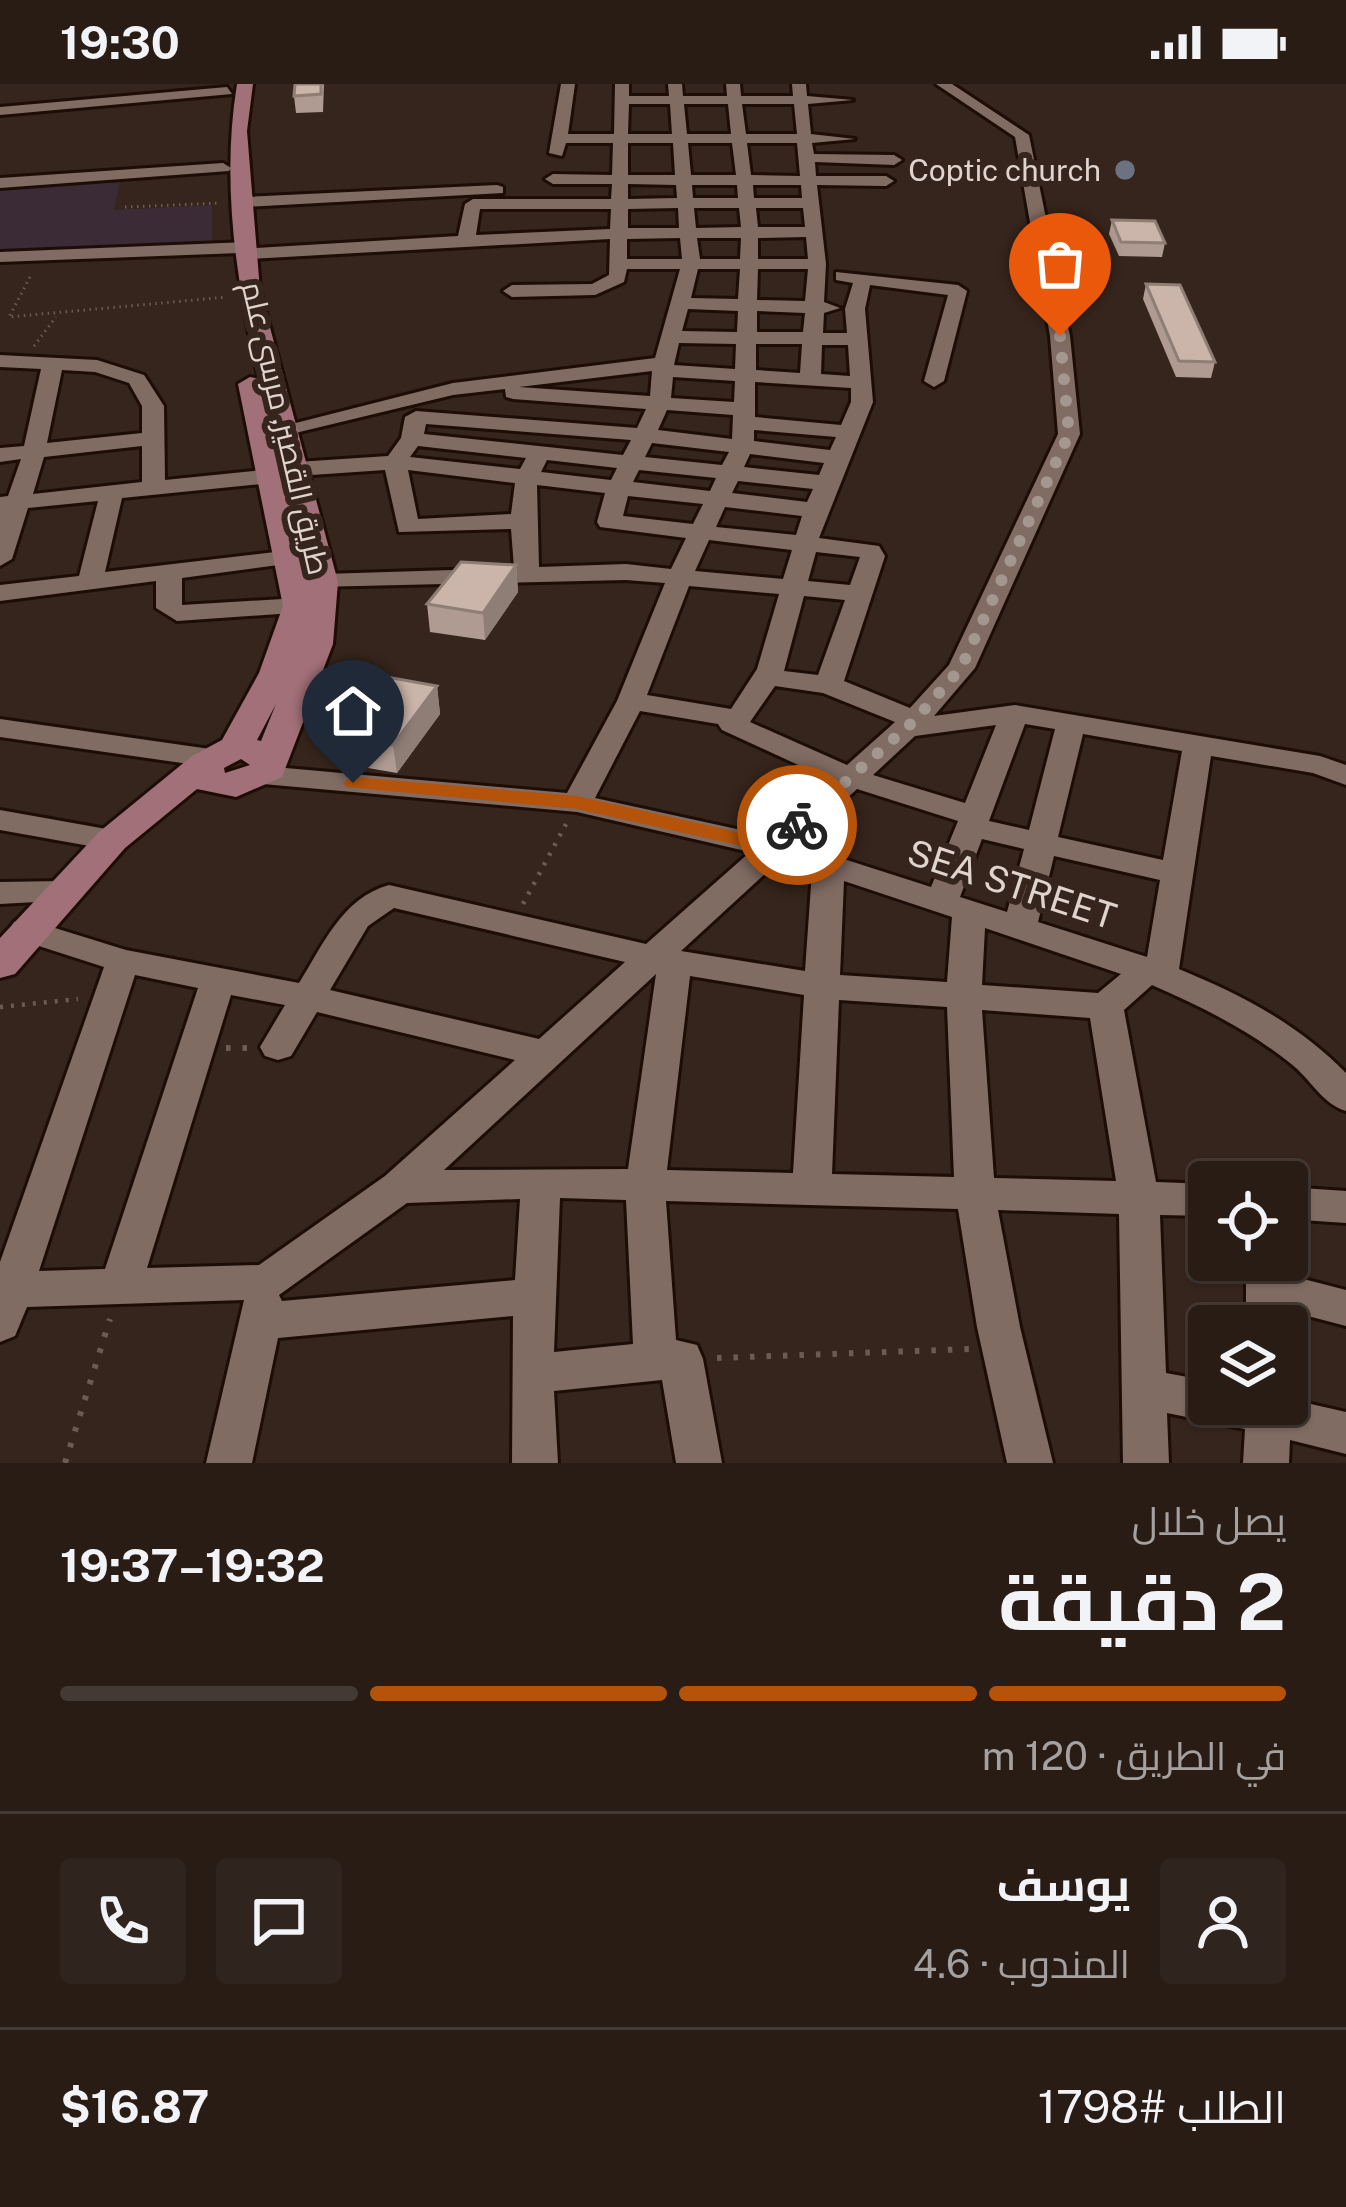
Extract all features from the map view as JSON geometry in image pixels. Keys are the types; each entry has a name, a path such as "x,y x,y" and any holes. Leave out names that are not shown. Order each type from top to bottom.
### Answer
{"main road":[{"name":"طريق القصير, مرسى علم","path":"223,87 223,168 234,202"},
{"name":"طريق القصير, مرسى علم","path":"0,964 112,840 217,756 276,673 299,606 285,473 286,428 240,250 234,202 238,131 223,87"},
{"name":"طريق القصير, مرسى علم","path":"240,250 229,297 323,582 324,614 317,644 267,769"},
{"path":"217,756 209,781 226,786 267,769"}],"street":[{"path":"553,237 552,190 568,84"},
{"path":"229,1463 264,1302 545,1054 661,959 773,847 911,724 961,668 1069,434 1060,336 1022,135 943,84"},
{"path":"0,95 223,87"},
{"path":"154,116 156,90"},
{"path":"0,111 56,96"},
{"path":"577,802 631,700 681,574 730,471 742,426 750,232 734,97"},
{"path":"0,257 240,250 398,220 473,198 619,179 680,131 734,97 844,97"},
{"path":"680,131 734,97 844,97"},
{"path":"799,97 815,232 810,380"},
{"path":"844,97 858,181"},
{"path":"623,100 680,131 744,179 886,182"},
{"path":"603,118 623,100"},
{"path":"512,291 595,289 618,278 623,100"},
{"path":"565,118 584,118"},
{"path":"560,137 620,138 680,131 848,139"},
{"path":"626,572 609,522 618,489 660,404 663,367 690,271 680,131"},
{"path":"620,158 640,158"},
{"path":"721,158 894,160"},
{"path":"0,183 223,168"},
{"path":"125,207 139,175"},
{"path":"552,190 619,203 812,202"},
{"path":"466,242 473,198"},
{"path":"234,202 398,220 466,242 619,233 815,232"},
{"path":"615,264 816,274 958,292 934,381"},
{"path":"863,278 855,309 864,383 804,542 768,677 731,722 849,777 973,821 1043,843 1178,874"},
{"path":"683,304 855,309"},
{"path":"673,337 861,340"},
{"path":"0,559 9,503 34,453 53,362"},
{"path":"7,363 114,369 137,379 153,406 154,488"},
{"path":"522,520 411,529 394,462 414,419 453,388 586,370 663,367 864,383"},
{"path":"526,574 522,520 526,477 586,370"},
{"path":"453,388 660,404 838,458"},
{"path":"414,419 541,451 825,483"},
{"path":"286,428 414,419 558,425 646,435 742,426 848,432"},
{"path":"0,455 154,438"},
{"path":"9,503 394,462 815,510"},
{"path":"90,581 112,491"},
{"path":"609,522 872,553 829,686"},
{"path":"0,593 292,557"},
{"path":"169,571 169,608 177,613 299,606"},
{"path":"323,582 626,572 860,593"},
{"path":"768,677 829,686 911,724 1015,714 1320,765 1346,776"},
{"path":"631,700 736,718"},
{"path":"1015,714 973,821 955,907 974,1193 1000,1348 1030,1463"},
{"path":"1020,928 1071,722"},
{"path":"4,733 217,756"},
{"path":"278,1047 356,918 389,896 661,959 820,986 1106,1006 1155,972 1178,874 1198,744"},
{"name":"SEA STREET","path":"267,769 577,802 773,847 1155,972 1232,1005 1307,1056 1346,1097"},
{"path":"0,820 112,840"},
{"path":"812,1188 828,866"},
{"path":"0,893 62,892"},
{"path":"26,930 117,978 217,982 305,997 545,1054"},
{"path":"661,959 646,1185 669,1360 699,1463"},
{"path":"117,978 4,1301 119,1290 264,1302 533,1296"},
{"path":"119,1290 217,982"},
{"path":"1106,1006 1139,1197 1146,1463"},
{"path":"399,1186 541,1182 1188,1199"},
{"path":"536,1463 531,1374 541,1182"},
{"path":"1308,1204 1346,1207"},
{"path":"1267,1291 1346,1307"},
{"path":"531,1374 669,1360"},
{"path":"1142,1388 1188,1397"},
{"path":"1308,1421 1346,1433"},
{"path":"1266,1463 1268,1425"}],"path":[{"path":"125,207 234,202"},
{"path":"41,256 9,317 56,317 229,297"},
{"path":"7,363 56,317"},
{"path":"512,925 577,802"},
{"path":"0,1006 117,978"},
{"path":"196,1049 278,1047"},
{"path":"65,1463 119,1290"},
{"path":"669,1360 1000,1348"}],"shaded area":[{"path":"120,182 114,210 212,205 212,243 0,252 0,187"}],"building":[{"path":"295,84 321,84 321,94 294,96"},
{"path":"1112,220 1155,221 1165,243 1121,242"},
{"path":"1146,284 1180,285 1215,362 1179,361"},
{"path":"461,562 516,565 483,613 427,604"},
{"path":"381,676 437,686 393,745 335,734"}],"way so far":[{"path":"797,825 915,720 961,668 1069,434 1060,336"}],"place":[{"name":"Coptic church","path":"1125,170"}],"route":[{"path":"353,783 577,802 773,847 797,825"}]}
